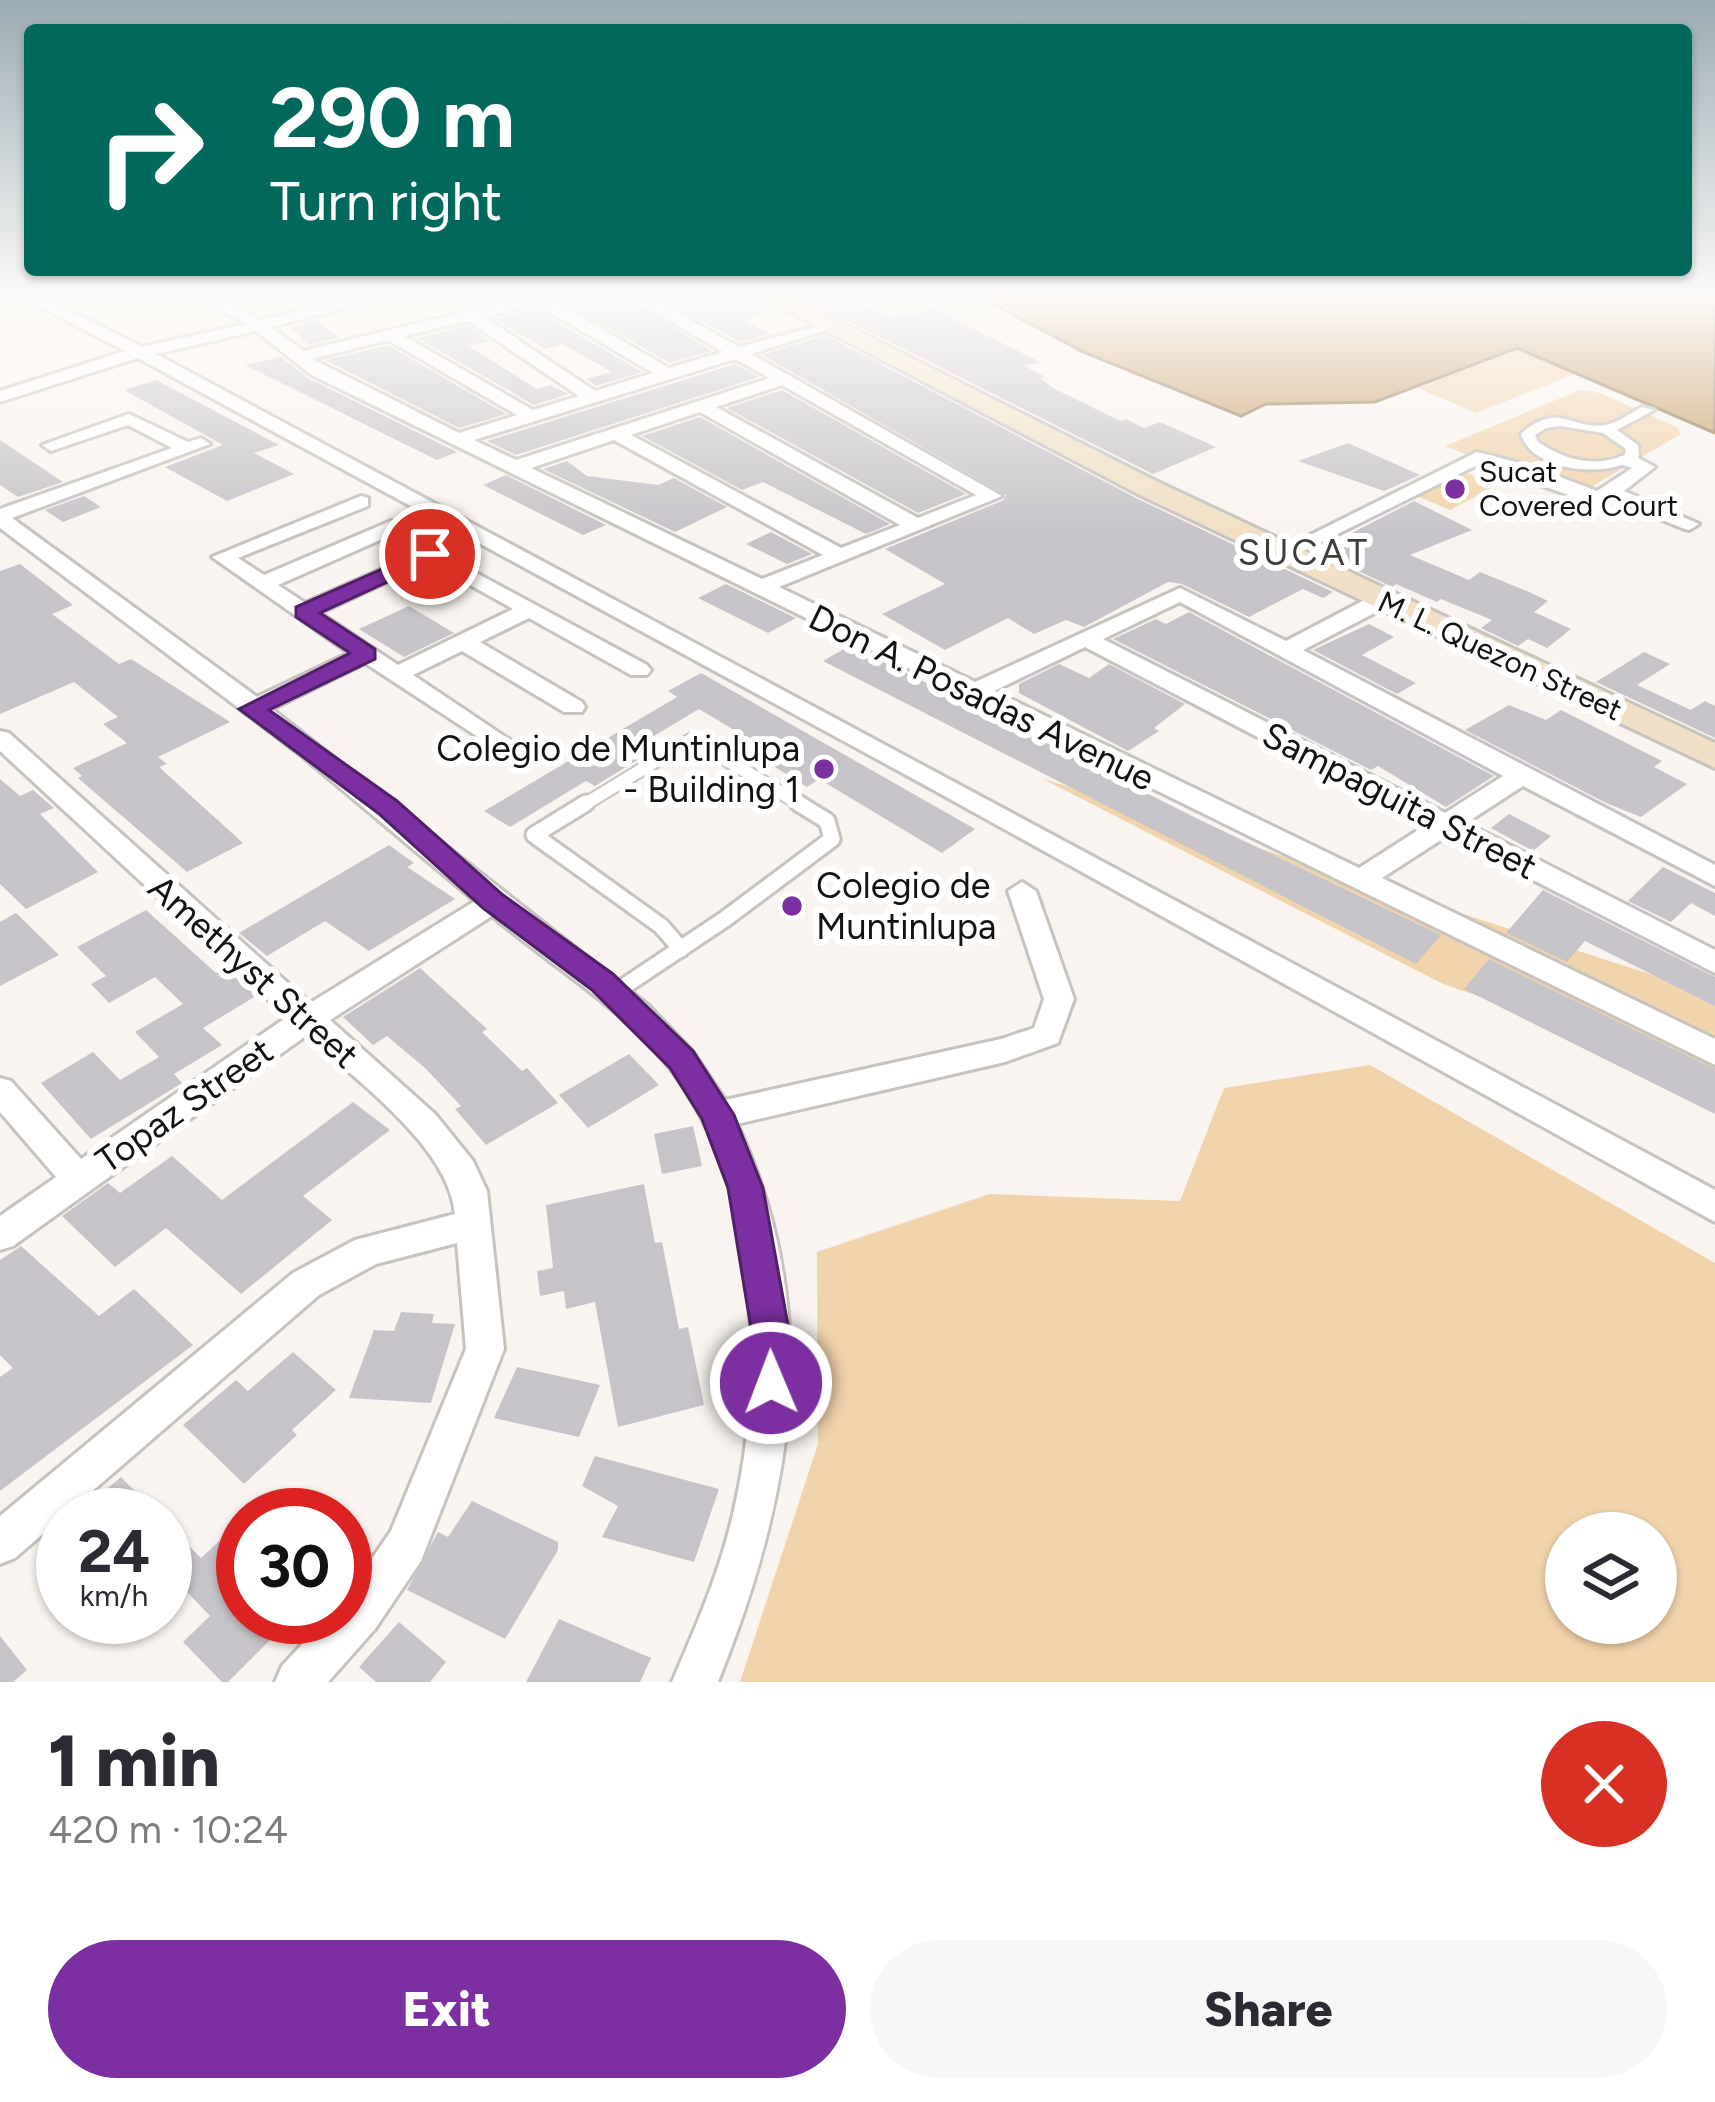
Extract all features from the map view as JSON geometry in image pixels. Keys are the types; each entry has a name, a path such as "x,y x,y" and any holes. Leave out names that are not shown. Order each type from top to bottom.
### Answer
{"main road":[{"name":"M. L. Quezon Street","path":"926,374 1284,554 1715,757"}],"street":[{"path":"0,397 71,374"},
{"path":"183,374 1715,1207"},
{"name":"Don A. Posadas Avenue","path":"325,374 1715,1053"},
{"path":"459,374 531,416"},
{"path":"559,374 592,397"},
{"path":"458,439 664,374"},
{"path":"757,588 992,496 772,374"},
{"path":"514,467 781,380"},
{"path":"702,406 916,526"},
{"path":"1607,430 1647,410"},
{"path":"88,468 51,445 129,419 194,446 88,468 0,518 388,807 493,902 614,992 682,1060 718,1115 746,1188 773,1347 769,1418 755,1511 695,1682"},
{"path":"1284,554 1477,458 1599,499 1646,467 1627,460 1600,466 1553,458 1528,439 1535,427 1572,422 1607,430 1633,448 1627,460"},
{"path":"616,434 840,556"},
{"path":"1523,470 1553,458"},
{"path":"1610,492 1689,524"},
{"path":"361,502 222,557 501,745"},
{"path":"262,584 398,525"},
{"path":"304,612 430,554 639,670"},
{"path":"974,692 1180,594 1715,877"},
{"path":"1285,650 1382,600"},
{"path":"397,674 531,609"},
{"name":"Sampaguita Street","path":"1084,638 1715,963"},
{"path":"464,642 573,707"},
{"path":"252,709 367,654"},
{"name":"Amethyst Street","path":"0,738 423,1123 461,1171 470,1191 485,1349 461,1418 406,1546 360,1614 298,1682"},
{"path":"1360,880 1522,775"},
{"path":"718,1115 1005,1050 1047,1035 1059,999 1022,891"},
{"name":"Topaz Street","path":"0,1235 306,1020 493,902"},
{"path":"0,1090 78,1179"},
{"path":"0,1544 306,1284 368,1251 475,1224"}],"lane":[{"path":"614,992 681,949 832,839 827,821 692,739 534,835 661,926 681,949"}],"shaded area":[{"path":"1139,374 1447,374 1375,402 1266,404 1241,416"},
{"path":"1453,374 1573,374 1476,413 1418,388"},
{"path":"1579,374 1715,374 1715,433"},
{"path":"1580,390 1600,393 1677,427 1681,434 1574,497 1445,446"},
{"name":"Sucat Covered Court","path":"1459,470 1497,485 1450,510 1412,494"},
{"path":"1041,778 1715,995 1715,1077 1443,984"},
{"path":"1370,1065 1715,1263 1715,1682 740,1682 818,1444 817,1252 989,1194 1180,1201 1224,1088"}],"building":[{"path":"264,374 303,374 457,452 437,460"},
{"path":"354,374 438,374 506,414 459,428"},
{"path":"481,374 514,374 537,389 550,385 569,394 534,405"},
{"path":"603,374 634,374 596,386 586,379"},
{"path":"701,374 759,377 516,455 487,441"},
{"path":"796,374 900,374 1138,499 1333,592 1323,598 1303,589 1249,617 1182,584 1168,582 1084,627 1066,620 1034,634 1008,618 945,650 882,614 945,584 885,549 1004,500 1006,495"},
{"path":"955,374 1040,374 1055,389 1120,421 1144,428 1160,422 1216,447 1153,474"},
{"path":"156,380 279,445 254,453 294,474 227,501 165,467 223,445 124,390"},
{"path":"782,390 966,494 918,513 727,408"},
{"path":"700,417 890,524 866,534 763,482 742,490 642,436"},
{"path":"0,440 63,482 18,497 0,485"},
{"path":"1348,443 1420,475 1384,491 1298,461"},
{"path":"567,461 587,476 658,485 674,478 727,507 675,532 543,469"},
{"path":"506,475 606,525 583,535 483,485"},
{"path":"84,496 101,507 63,522 45,510"},
{"path":"1414,501 1472,530 1410,555 1469,580 1480,572 1529,592 1548,601 1534,612 1571,629 1547,648 1528,639 1518,646 1481,628 1492,620 1396,584 1392,587 1327,556 1354,541 1344,537"},
{"path":"771,532 812,554 787,564 746,544"},
{"path":"20,564 73,605 52,614 119,664 131,659 230,722 158,757 167,764 159,767 243,843 187,872 78,778 82,776 73,768 127,743 103,724 118,717 74,682 0,714 0,571"},
{"path":"726,584 796,618 768,633 698,598"},
{"path":"409,606 454,633 404,657 359,629"},
{"path":"1189,612 1494,776 1446,807 1378,766 1371,770 1113,639 1156,619 1166,624"},
{"path":"1369,624 1394,637 1362,655 1416,683 1397,694 1313,650"},
{"path":"851,645 1441,935 1416,964 823,661"},
{"path":"1644,652 1670,664 1637,685 1691,710 1705,701 1715,706 1715,738 1596,682"},
{"path":"1059,664 1089,678 1109,664 1185,704 1154,728 1159,731 1128,751 1019,693 1019,684"},
{"name":"Colegio de Muntinlupa - Building 1","path":"701,673 975,829 942,853 819,779 807,787 762,759 773,753 699,709 627,752 639,759 595,786 586,781 510,827 484,811 677,697 668,691"},
{"path":"1509,705 1546,720 1561,710 1662,761 1654,767 1687,784 1641,817 1465,730"},
{"path":"0,779 20,796 33,790 54,808 40,814 98,872 26,909 0,884"},
{"path":"1509,814 1551,836 1533,851 1491,828"},
{"path":"389,845 414,863 407,867 455,899 369,951 325,921 267,956 239,933"},
{"path":"1663,867 1715,893 1715,916 1691,903 1671,922 1628,901"},
{"path":"1543,890 1715,977 1715,1006 1585,941 1567,962 1506,933"},
{"path":"146,910 216,973 225,968 256,996 203,1028 222,1045 174,1074 182,1083 91,1139 41,1083 93,1052 120,1080 159,1057 135,1032 183,1004 155,977 109,1003 91,984 106,976 77,947"},
{"path":"16,913 59,955 0,986 0,922"},
{"path":"1489,959 1715,1069 1715,1114 1464,989"},
{"path":"420,968 558,1103 486,1145 455,1109 461,1106 425,1068 387,1036 373,1045 343,1017"},
{"path":"629,1054 659,1085 588,1128 559,1095"},
{"path":"353,1102 390,1130 303,1196 332,1220 241,1294 166,1228 115,1267 62,1216 108,1183 120,1193 172,1156 222,1200"},
{"path":"693,1126 702,1166 662,1174 654,1134"},
{"path":"644,1184 655,1243 662,1242 679,1329 688,1327 704,1405 618,1427 595,1302 566,1309 564,1291 540,1296 537,1271 553,1268 546,1205"},
{"path":"21,1246 99,1316 134,1289 193,1345 0,1491 0,1377 13,1368 0,1355 0,1260"},
{"path":"401,1312 434,1314 432,1323 455,1324 431,1403 349,1398 374,1330 394,1331"},
{"path":"293,1352 336,1390 292,1430 297,1435 244,1484 183,1425 236,1380 248,1391"},
{"path":"517,1367 600,1385 579,1437 494,1418"},
{"path":"595,1456 719,1489 694,1562 602,1537 618,1506 582,1486"},
{"path":"121,1477 132,1488 108,1488"},
{"path":"472,1501 558,1542 558,1550 505,1639 407,1590 438,1532 448,1537"},
{"path":"216,1544 216,1644 266,1644 228,1682 222,1682 185,1644 192,1644 192,1633 210,1616 192,1597 192,1549 201,1558"},
{"path":"559,1619 651,1658 640,1682 526,1682"},
{"path":"399,1622 446,1662 430,1682 376,1682 359,1667"},
{"path":"0,1636 27,1670 13,1682 0,1682"}],"place":[{"name":"Sucat Covered Court","path":"1455,489"},
{"name":"Colegio de Muntinlupa - Building 1","path":"824,769"},
{"name":"Colegio de Muntinlupa","path":"792,906"}],"district":[{"name":"SUCAT","path":"1304,552"}],"route":[{"path":"430,554 304,612 367,654 252,709 388,807 493,902 602,982 682,1060 718,1115 746,1188 773,1347 771,1383"}]}
